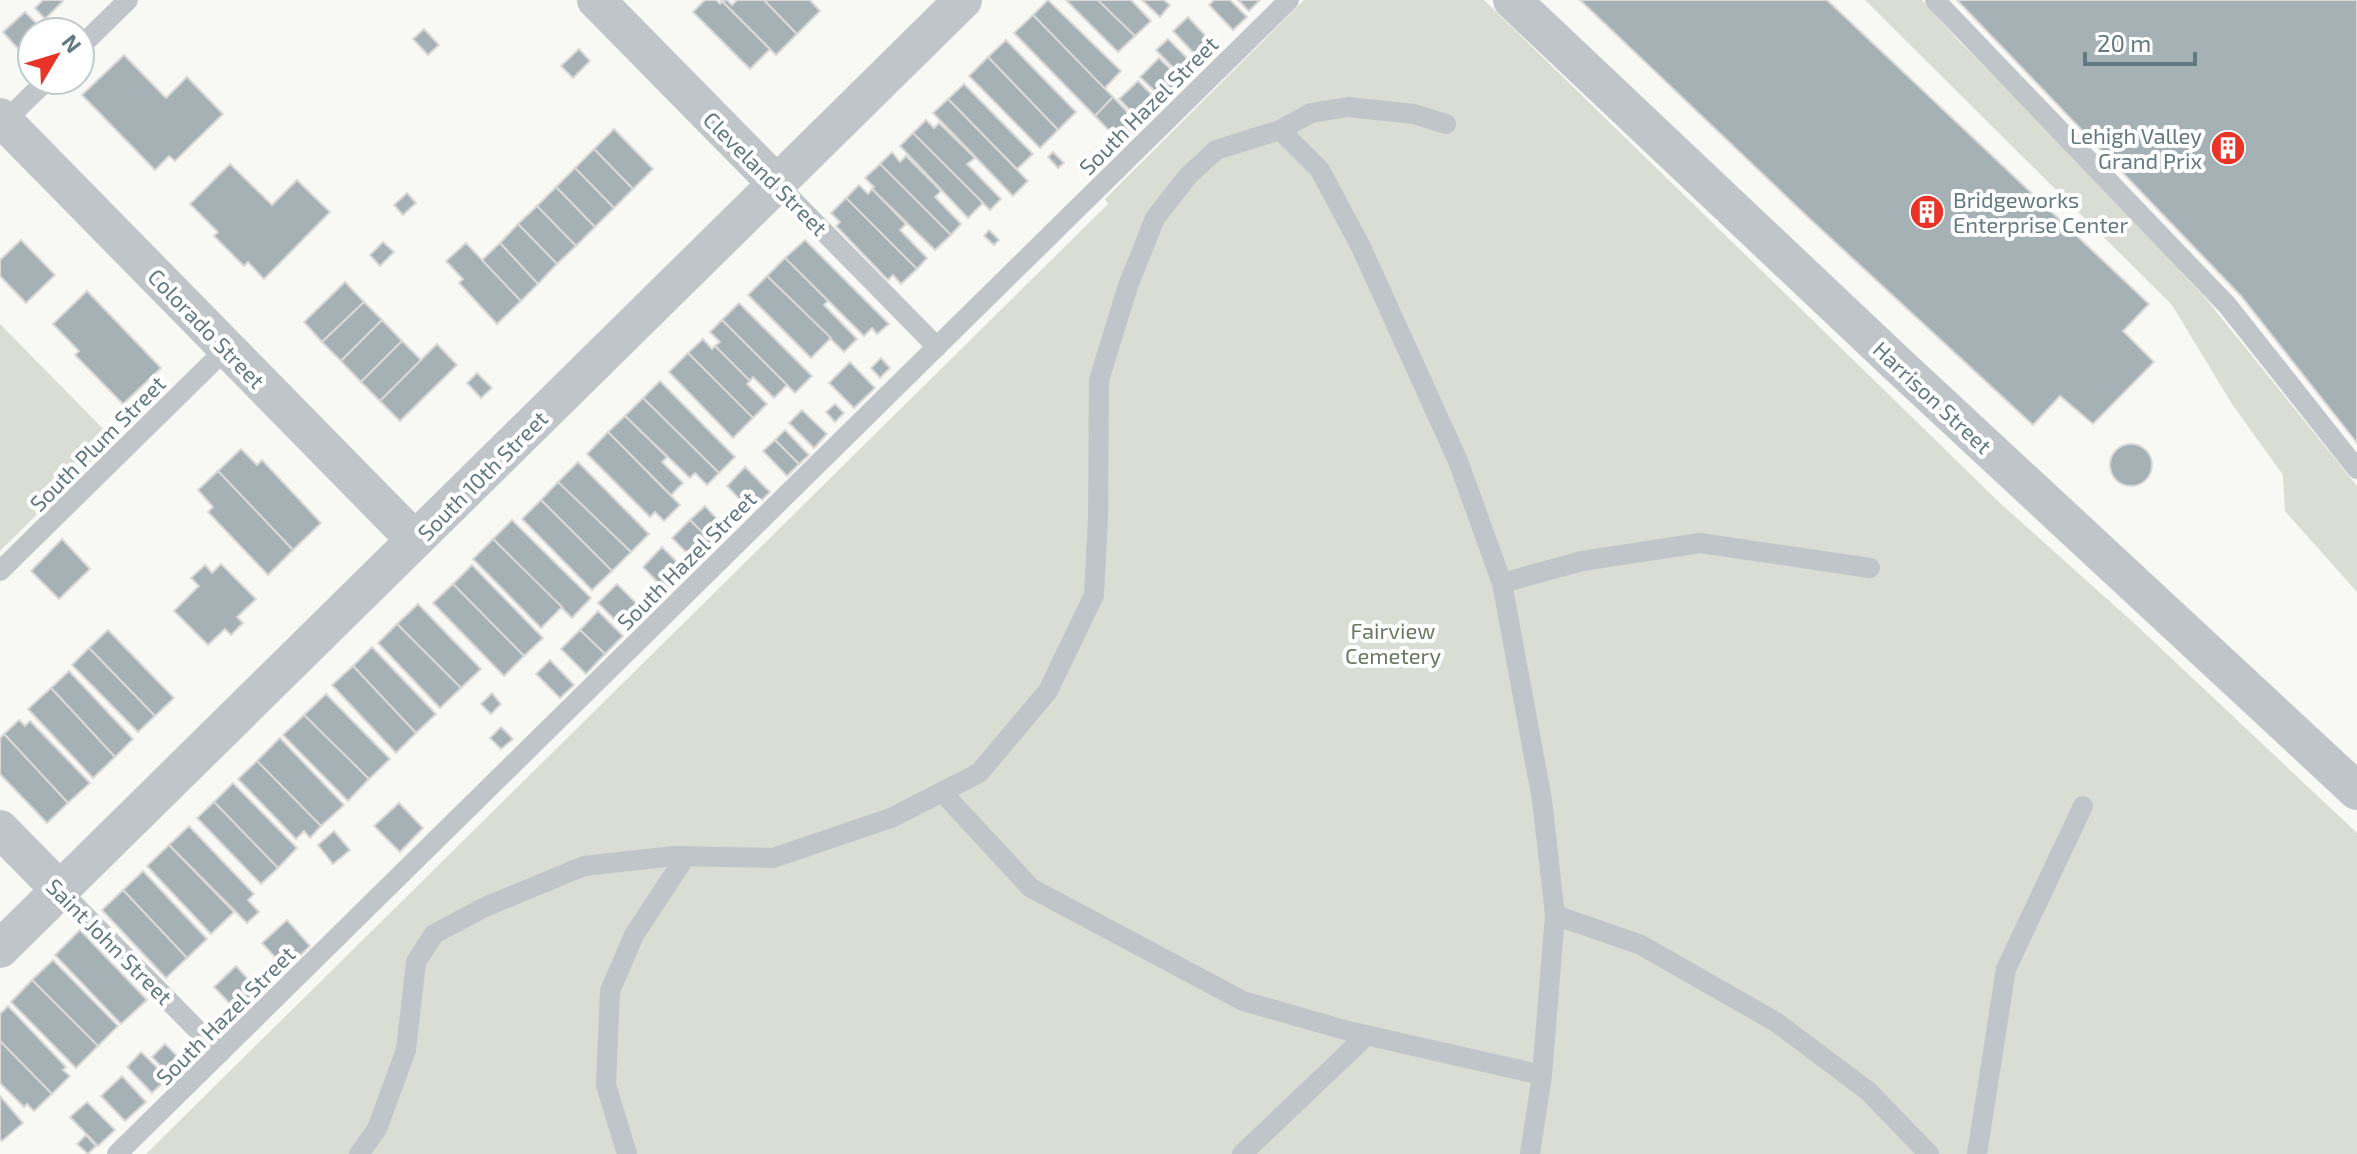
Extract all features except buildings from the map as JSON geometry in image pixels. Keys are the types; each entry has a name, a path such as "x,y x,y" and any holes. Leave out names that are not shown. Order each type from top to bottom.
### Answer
{"street":[{"name":"Cleveland Street","path":"596,0 777,184"},
{"name":"South 10th Street","path":"0,949 963,0"},
{"name":"Harrison Street","path":"1512,0 1895,362 2357,791"},
{"name":"Colorado Street","path":"2,119 415,540"},
{"name":"Saint John Street","path":"0,829 60,890"}],"lane":[{"path":"96,31 128,0"},
{"name":"South Hazel Street","path":"117,1154 1289,0"},
{"path":"1935,0 2227,305 2357,469"},
{"path":"2,119 29,96"},
{"path":"359,1154 377,1129 406,1050 416,962 434,934 485,907 584,866 686,856 773,858 891,818 979,773 1048,691 1094,595 1099,380 1128,286 1155,218 1188,176 1216,150 1280,130 1311,113 1348,107 1414,114 1446,124"},
{"path":"1280,130 1320,170 1361,247 1458,461 1502,583 1542,800 1555,915 1542,1075 1530,1154"},
{"name":"Cleveland Street","path":"777,184 937,347"},
{"name":"South Plum Street","path":"0,571 227,348"},
{"path":"1502,583 1582,561 1700,543 1870,568"},
{"path":"942,792 1031,888 1243,1001 1366,1036 1542,1075"},
{"path":"1977,1154 2006,969 2083,806"},
{"path":"627,1154 606,1085 610,991 634,935 686,856"},
{"name":"Saint John Street","path":"60,890 220,1053"},
{"path":"1555,915 1641,945 1776,1022 1868,1091 1929,1154"},
{"path":"1242,1154 1366,1036"}],"green space":[{"name":"Fairview Cemetery","path":"1304,0 1484,0 2001,504 2135,624 2357,833 2357,1154 146,1154 1108,204 1105,199"},
{"path":"1865,0 1922,0 2082,164 2207,300 2357,486 2357,592 2285,511 2283,475 2232,404 2172,305"},
{"path":"0,324 113,439 0,551"}],"place":[{"name":"Lehigh Valley Grand Prix","path":"2228,148"},
{"name":"Bridgeworks Enterprise Center","path":"1927,212"}]}
